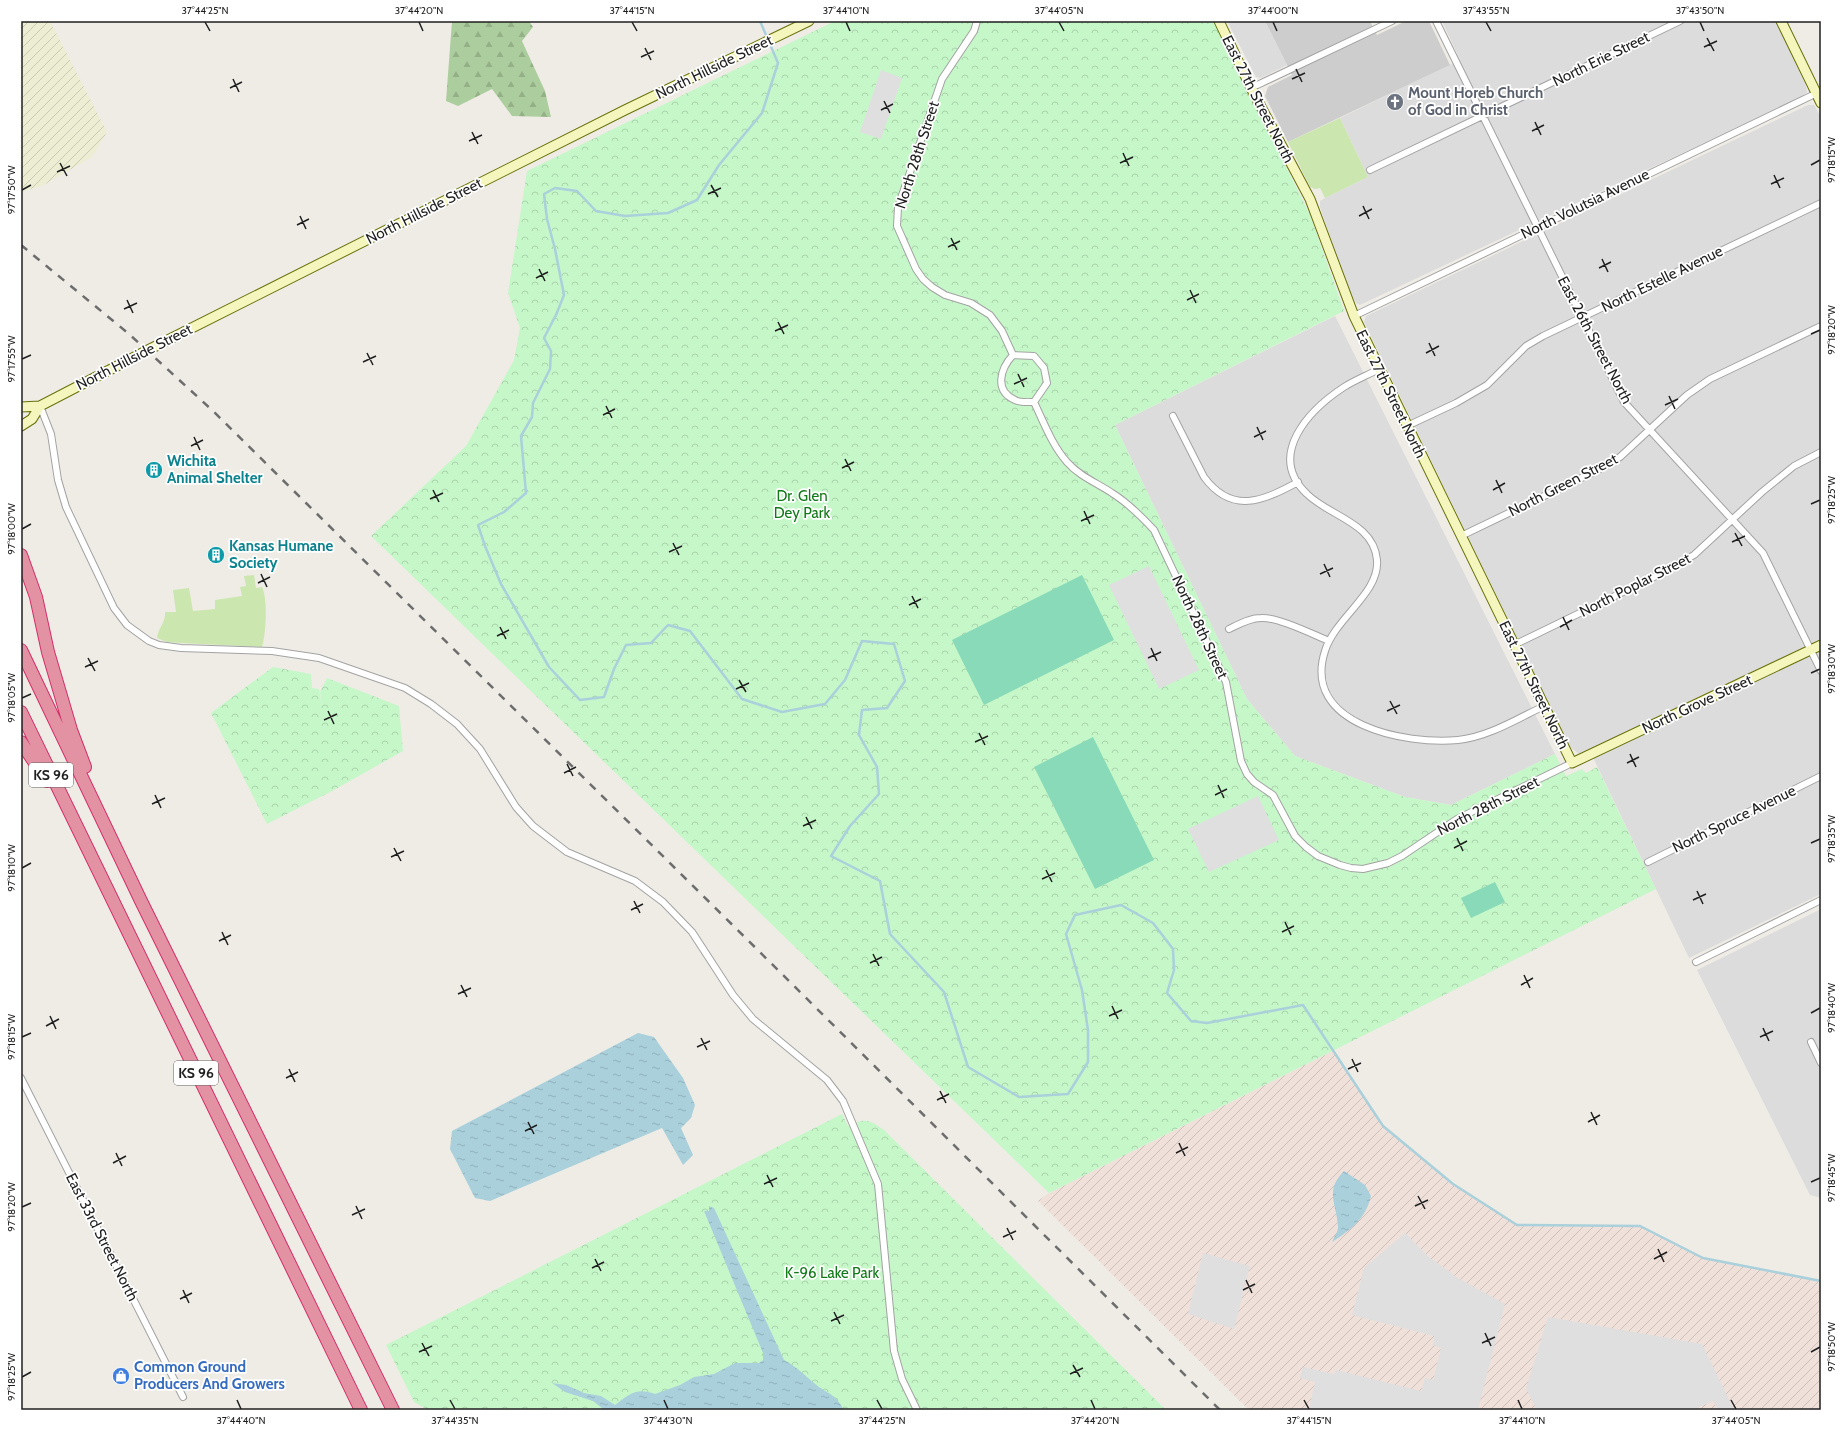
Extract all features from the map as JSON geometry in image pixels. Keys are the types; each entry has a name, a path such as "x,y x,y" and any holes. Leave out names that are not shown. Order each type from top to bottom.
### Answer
{"highway":[{"path":"21,555 36,596 48,652 71,730 96,796 141,901"},
{"name":"KS 96","path":"21,650 141,901 392,1407"},
{"name":"KS 96","path":"21,712 361,1410"},
{"path":"21,742 32,757 82,838"}],"street":[{"name":"North Hillside Street","path":"21,407 40,406 148,350 809,21"},
{"path":"972,21 974,31"},
{"name":"North 28th Street","path":"976,21 974,31 942,79 898,207 897,226 916,268 923,279 932,288 945,295 971,303 990,315 1002,331 1013,355"},
{"name":"East 27th Street North","path":"1219,21 1251,88 1310,199 1354,316 1572,763"},
{"path":"1251,88 1392,21"},
{"name":"East 26th Street North","path":"1436,21 1624,402 1763,552 1821,671"},
{"name":"North Erie Street","path":"1370,170 1680,21"},
{"path":"1781,21 1821,103"},
{"name":"North Volutsia Avenue","path":"1354,316 1816,94"},
{"name":"North Estelle Avenue","path":"1407,426 1456,403 1487,385 1526,346 1582,317 1821,203"},
{"name":"North Green Street","path":"1461,536 1596,471 1620,457 1687,395 1710,379 1821,326"},
{"path":"1013,355 1034,356 1044,368 1046,383 1034,402 1016,401 1006,394 1001,385 1001,373 1005,363 1013,355"},
{"path":"1379,369 1345,386 1313,411 1304,423 1292,447 1290,457 1290,465 1298,482 1308,496 1350,521 1362,531 1369,540 1377,560 1376,572 1371,585 1339,624 1324,652 1322,677 1329,696 1342,712 1366,727 1381,733 1424,740 1458,740 1475,736 1495,729 1544,706"},
{"name":"North 28th Street","path":"1034,402 1053,441 1067,462 1089,480 1112,493 1139,513 1154,530 1219,664 1226,682 1241,761 1247,774 1254,782 1273,795 1295,836 1318,856 1328,861 1351,868 1363,869 1388,863 1457,819 1572,763"},
{"name":"North Hillside Street","path":"21,426 32,419 40,406"},
{"path":"40,406 51,434 58,480 66,507 114,608 127,625 149,641 159,645 181,648 272,651 319,658 405,688 431,704 457,724 480,749 516,807 533,826 567,852 635,881 663,902 692,932 733,995 753,1020 827,1080 843,1101 878,1184 894,1351 902,1379 917,1410"},
{"path":"1173,416 1204,477 1210,486 1227,498 1250,502 1263,499 1298,482"},
{"name":"North Poplar Street","path":"1514,645 1658,575 1694,555 1762,492 1794,466 1821,452"},
{"path":"1229,629 1242,623 1263,618 1295,627 1329,641"},
{"name":"North Grove Street","path":"1572,763 1821,645"},
{"name":"North Spruce Avenue","path":"1648,862 1821,776"},
{"path":"1696,962 1821,900"},
{"path":"1811,1042 1821,1063"},
{"name":"East 33rd Street North","path":"21,1078 183,1397"}],"shaded area":[{"path":"1227,21 1265,21 1287,65 1261,78 1256,77"},
{"path":"1265,21 1370,21 1377,35 1406,21 1429,21 1450,65 1288,142 1265,96 1268,87 1292,75"},
{"path":"1442,21 1775,21 1806,86 1807,92 1801,97 1360,305 1356,303 1347,288 1320,207 1320,201 1368,177 1340,118 1460,60"},
{"path":"881,70 902,78 881,139 860,132"},
{"path":"1808,105 1814,105 1821,117 1821,894 1689,958 1589,749 1579,754 1570,747 1364,322 1366,316"},
{"path":"1335,316 1555,754 1451,805 1405,797 1295,756 1247,699 1115,425"},
{"path":"1149,566 1199,670 1159,689 1109,585"},
{"path":"1258,796 1279,840 1209,872 1188,829"},
{"path":"1821,909 1821,1198 1810,1195 1697,970"},
{"path":"1333,1051 1383,1126 1452,1184 1517,1225 1640,1226 1703,1258 1821,1281 1821,1410 1249,1410 1038,1201 1049,1193"},
{"path":"1405,1233 1429,1257 1458,1278 1505,1304 1478,1410 1309,1410 1315,1382 1300,1378 1303,1367 1334,1374 1336,1370 1421,1391 1425,1378 1433,1380 1441,1348 1433,1345 1434,1336 1352,1315 1364,1268"},
{"path":"1203,1253 1250,1266 1234,1329 1188,1314"},
{"path":"1548,1317 1702,1344 1734,1410 1718,1410 1713,1401 1693,1410 1537,1410 1526,1389"}],"green space":[{"path":"21,21 50,21 107,132 92,157 42,186 21,192"},
{"path":"452,21 529,21 533,27 522,41 545,91 551,117 512,116 492,89 458,106 446,101"},
{"name":"Dr. Glen Dey Park","path":"835,21 1214,21 1310,215 1344,311 1115,425 1247,699 1295,756 1405,797 1451,805 1555,754 1566,776 1582,769 1586,773 1597,767 1656,889 1049,1193 371,536 466,446 514,360 520,328 508,293 527,171"},
{"path":"1340,118 1368,177 1325,198 1320,188 1315,189 1310,187 1288,142"},
{"path":"254,575 256,588 262,587 264,592 266,608 262,647 167,642 157,638 165,612 176,612 173,590 189,588 193,611 215,609 215,600 242,596 240,587 246,586 244,576"},
{"path":"1082,575 1114,640 984,705 952,640"},
{"path":"273,667 311,674 312,688 319,689 322,708 320,692 327,678 399,706 403,751 334,790 267,824 211,713"},
{"path":"1093,737 1154,860 1095,889 1034,767"},
{"path":"1495,882 1505,902 1471,918 1461,898"},
{"name":"K-96 Lake Park","path":"842,1114 848,1126 867,1121 884,1130 1166,1410 428,1410 414,1402 386,1345"}],"water":[{"path":"638,1033 654,1037 683,1078 695,1105 691,1118 681,1128 693,1155 683,1165 662,1128 490,1201 475,1198 450,1149 452,1131"},
{"path":"1344,1171 1365,1185 1371,1196 1369,1204 1357,1223 1332,1242 1337,1233 1338,1227 1333,1198 1334,1185"},
{"path":"709,1206 714,1208 784,1360 833,1396 844,1410 602,1410 602,1408 593,1401 565,1392 552,1383 566,1385 584,1393 601,1396 615,1405 634,1393 643,1391 655,1394 680,1385 694,1377 714,1374 735,1363 759,1363 763,1360 763,1353 704,1211 709,1211"}],"waterway":[{"path":"760,21 778,63 762,113 719,165 697,200 668,213 625,216 596,211 577,191 555,188 544,194 547,219 555,249 564,295 544,338 551,351 550,369 533,403 532,417 521,436 526,493 504,512 478,525 501,584 549,667 580,700 604,697 614,669 626,645 651,643 668,625 690,631 742,699 782,712 825,704 845,680 862,641 894,644 905,681 887,708 862,710 859,735 877,767 879,794 850,826 831,856 880,881 890,934 944,992 968,1067 1019,1097 1068,1094 1088,1062 1088,1030 1082,990 1066,934 1075,915 1121,905 1153,923 1173,949 1174,970 1167,993 1191,1021 1207,1023 1303,1005 1383,1126 1453,1184 1517,1225 1640,1226 1703,1258 1821,1281"}],"railway":[{"path":"21,245 129,334 212,410 1220,1410"}],"place":[{"name":"Mount Horeb Church of God in Christ","path":"1395,102"},
{"name":"Wichita Animal Shelter","path":"154,470"},
{"name":"Kansas Humane Society","path":"216,555"},
{"name":"Common Ground Producers And Growers","path":"121,1376"}]}
